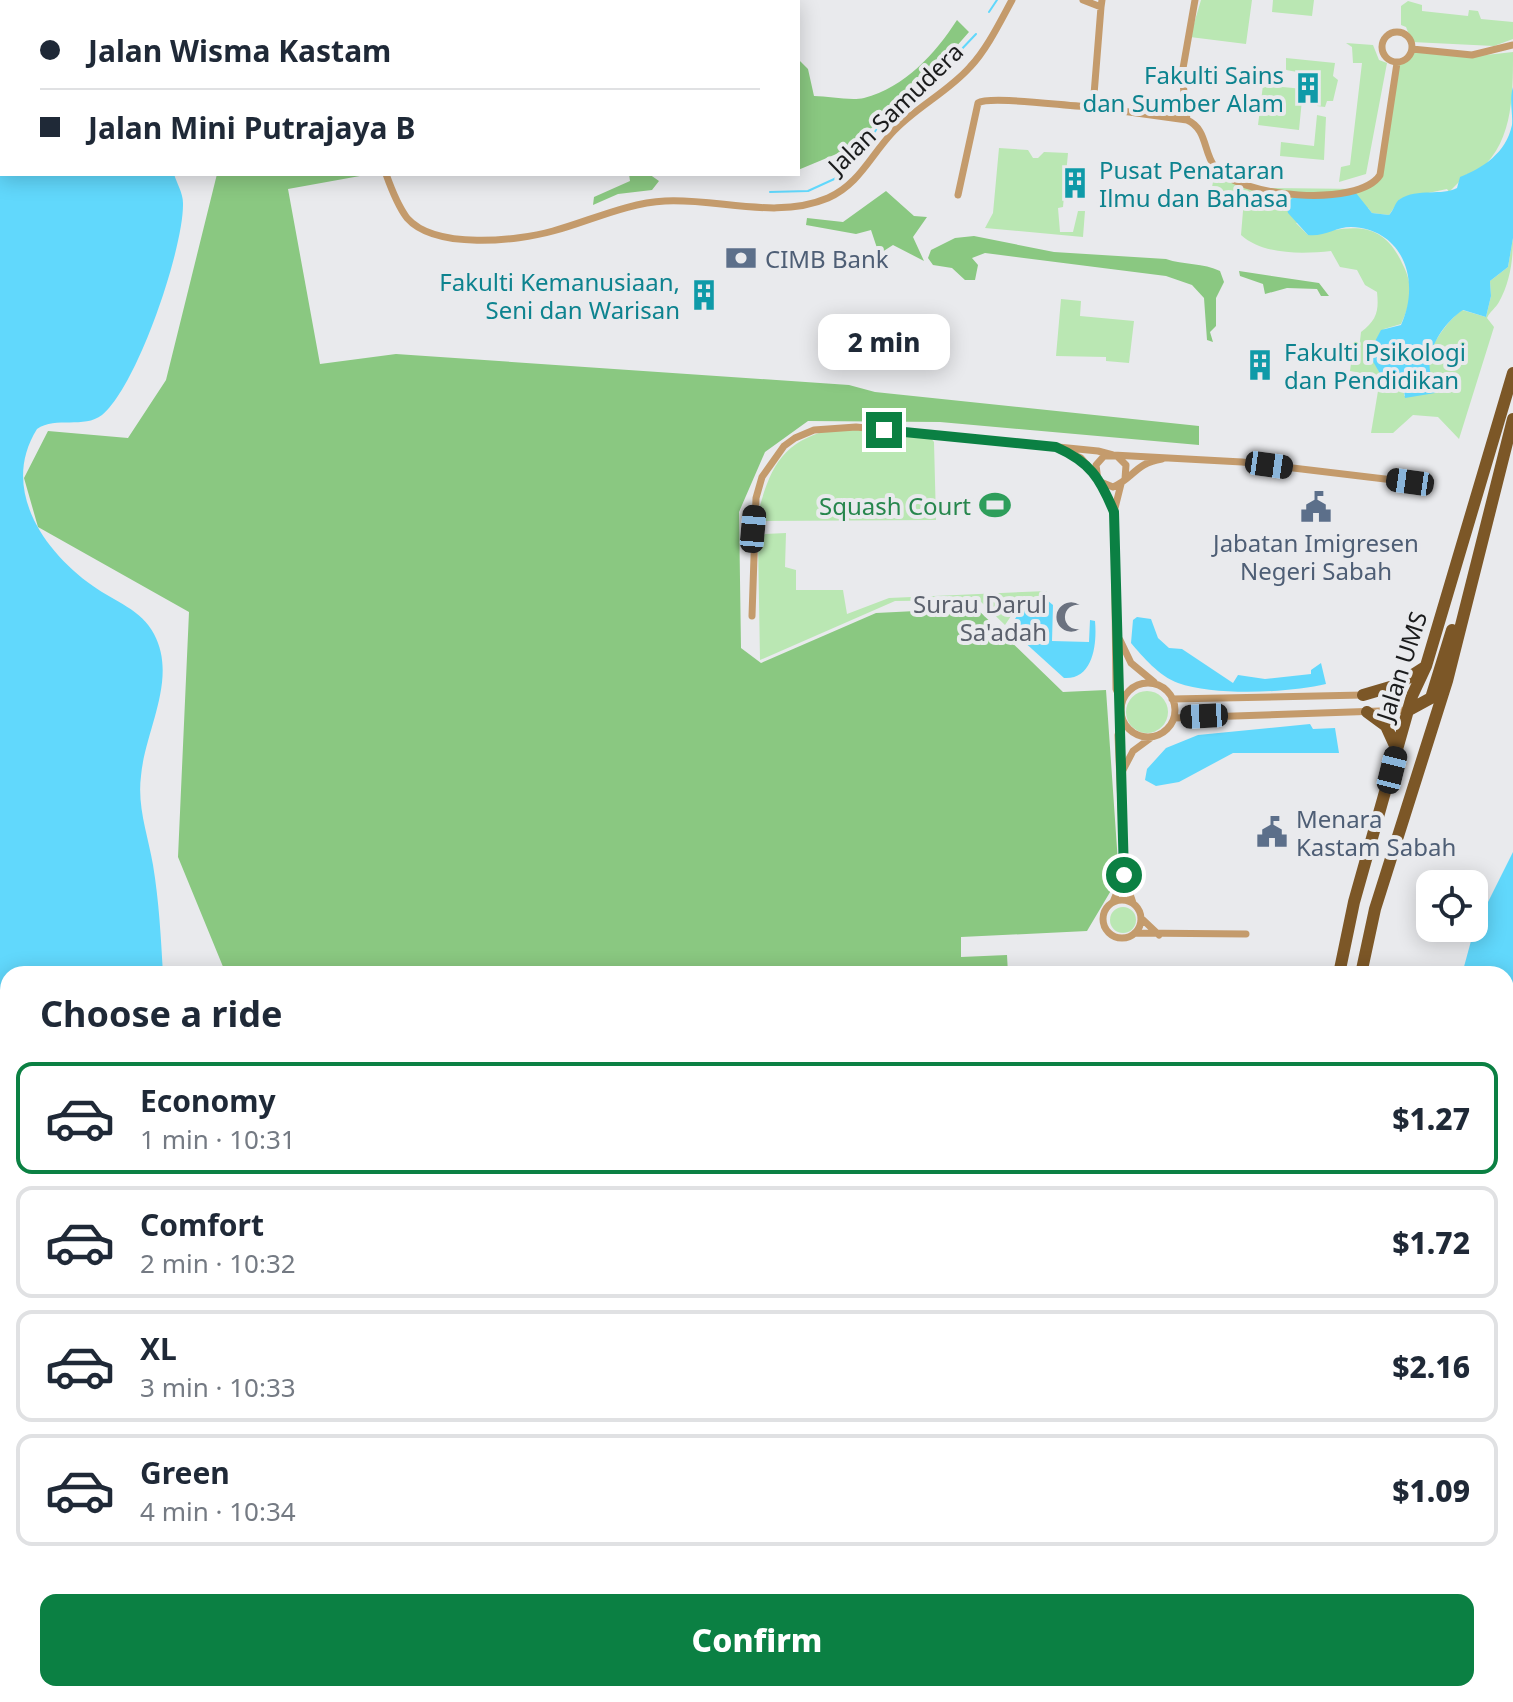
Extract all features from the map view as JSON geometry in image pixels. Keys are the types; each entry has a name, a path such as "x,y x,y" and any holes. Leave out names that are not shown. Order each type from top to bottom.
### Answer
{"highway":[{"name":"Jalan UMS","path":"1341,966 1354,902 1397,750 1426,666 1513,373"},
{"name":"Jalan UMS","path":"1363,966 1375,909 1447,681 1513,419"},
{"path":"1409,710 1431,698 1451,633 1465,605"},
{"path":"1363,695 1397,685 1426,666"},
{"path":"1367,712 1386,726 1397,750"}],"street":[{"name":"Jalan Samudera","path":"387,176 406,216 414,224 430,233 454,239 512,239 544,234 622,208 662,201 781,209 808,204 828,198 846,187 862,173 903,121 971,67 1012,0"},
{"path":"1083,0 1102,3 1093,107"},
{"path":"1187,120 1182,74 1195,0"},
{"path":"1394,32 1404,34 1411,40 1412,49 1405,60 1397,63 1383,55 1382,45 1386,37 1394,32"},
{"path":"1412,49 1472,55 1513,45"},
{"path":"958,195 978,103 1000,98 1187,120 1202,135 1215,166 1248,188 1282,194 1360,191 1376,183 1380,175 1397,63"},
{"path":"752,616 756,498 762,477 784,446 795,438 837,426 1113,455 1242,462 1410,482"},
{"path":"1056,447 1081,458 1101,484 1114,512"},
{"path":"1094,473 1098,461 1113,455"},
{"path":"1113,455 1124,461 1123,482 1114,512 1116,689 1122,702 1118,735 1124,875 1141,918 1161,936"},
{"path":"1101,484 1113,487 1148,461 1168,458"},
{"path":"1116,626 1125,654 1172,699 1174,718 1168,728 1133,751 1121,774"},
{"path":"1122,702 1136,685 1158,685"},
{"path":"1172,699 1363,695"},
{"path":"1174,718 1409,710"},
{"path":"1122,719 1137,735 1154,736"},
{"path":"1124,875 1102,919 1108,933 1122,938 1135,933 1161,936 1246,934"},
{"path":"1113,902 1123,900 1133,904"},
{"path":"1135,933 1141,918"}],"green space":[{"path":"1201,0 1252,0 1246,44 1190,37"},
{"path":"1273,0 1314,0 1312,16 1272,12"},
{"path":"1408,1 1422,5 1422,11 1468,16 1469,10 1478,11 1481,19 1513,22 1513,39 1494,46 1412,42 1406,27 1401,25 1401,6"},
{"path":"957,20 969,32 926,81 846,150 800,169 800,61 808,69 814,96 864,98 906,77 939,45"},
{"path":"1346,43 1373,45 1379,60 1387,63 1366,174 1339,182 1341,167 1350,165 1362,63 1353,63 1352,47"},
{"path":"1412,52 1468,57 1513,52 1511,104 1496,151 1486,164 1473,175 1467,174 1449,192 1447,189 1400,199 1389,215 1372,213 1368,208 1296,223 1308,235 1352,228 1375,232 1395,250 1409,281 1409,302 1401,324 1384,329 1378,339 1397,388 1404,391 1404,396 1433,381 1427,365 1428,356 1440,334 1457,314 1462,310 1486,317 1491,296 1490,281 1508,267 1513,238 1508,279 1499,302 1487,318 1494,327 1459,439 1438,417 1413,415 1393,433 1371,433 1378,391 1366,386 1361,373 1350,371 1354,341 1360,341 1361,332 1376,315 1377,292 1365,285 1357,270 1340,267 1331,251 1283,252 1250,242 1241,235 1244,199 1216,197 1211,192 1214,177 1222,173 1258,188 1362,189 1378,178 1396,65 1408,59"},
{"path":"1286,58 1335,63 1333,76 1338,80 1333,101 1327,101 1325,107 1317,106 1320,76 1286,70"},
{"path":"1263,85 1303,89 1299,130 1258,125"},
{"path":"1317,115 1326,117 1324,160 1280,156 1281,142 1314,146"},
{"path":"999,148 1028,150 1033,158 1044,152 1068,153 1063,207 1058,208 1060,232 1073,232 1078,211 1085,211 1083,237 985,228 993,213"},
{"path":"217,176 360,176 288,189 320,364 396,354 849,385 875,392 1199,426 1199,445 940,422 808,421 765,452 739,512 741,648 761,663 876,613 976,608 1063,692 1106,690 1119,877 1087,931 961,937 961,957 1007,955 1008,966 223,966 178,857 189,612 38,527 24,478 48,431 128,438 166,380"},
{"path":"629,176 652,176 659,181 652,190 618,194 593,205 594,197 630,181"},
{"path":"886,191 914,216 927,217 913,237 924,261 893,245 879,254 871,230 856,234 806,225 807,218 843,222"},
{"path":"974,236 1054,252 1166,259 1220,271 1224,282 1216,298 1216,326 1210,332 1213,342 1207,340 1204,298 1192,285 1166,276 985,253 972,258 978,265 975,280 965,280 952,268 933,265 928,258 931,250 955,238"},
{"path":"1239,271 1319,283 1329,296 1321,296 1317,289 1287,288 1265,294 1263,284 1240,276"},
{"path":"1061,299 1081,301 1080,316 1134,321 1129,363 1106,361 1106,357 1056,356"},
{"path":"838,428 930,437 934,442 936,520 762,521 758,513 763,496 783,456 805,439"},
{"path":"786,533 785,567 796,570 796,590 843,590 847,614 889,598 1047,591 1045,598 1019,604 1005,625 979,600 895,601 760,660 758,542 765,534"},
{"path":"1147,691 1162,697 1168,712 1162,727 1147,733 1132,727 1126,712 1132,697"},
{"path":"1123,907 1132,911 1136,920 1132,929 1123,933 1114,929 1110,920 1114,911"}],"water":[{"path":"1513,87 1513,238 1508,267 1490,281 1491,296 1486,317 1463,310 1440,334 1430,356 1432,376 1438,385 1435,393 1405,398 1404,391 1389,389 1371,358 1372,347 1381,330 1401,325 1407,309 1408,276 1403,261 1384,237 1369,230 1351,227 1308,235 1288,213 1286,204 1299,192 1356,193 1372,213 1389,215 1398,200 1407,196 1457,188 1460,177 1485,164 1505,144 1512,125"},
{"path":"0,176 175,176 183,203 176,251 156,315 130,376 116,400 95,419 53,423 37,429 27,451 23,474 25,495 32,516 58,555 93,586 142,618 154,634 160,651 163,669 161,687 140,787 157,892 163,966 0,966"},
{"path":"1048,601 1053,605 1052,641 1089,642 1090,620 1095,621 1092,658 1082,673 1074,677 1064,678 1012,631 1011,625 1023,607"},
{"path":"1137,617 1151,619 1158,638 1169,648 1182,649 1233,683 1238,675 1265,679 1311,674 1311,670 1321,663 1326,684 1251,692 1211,690 1178,683 1158,671 1131,643 1133,620"},
{"path":"1310,724 1313,729 1335,728 1339,753 1233,753 1179,782 1156,786 1145,780 1147,769 1166,748 1198,735"},
{"path":"1513,852 1513,966 1464,966 1471,942 1488,942 1488,902"}],"waterway":[{"path":"989,12 997,0"},
{"path":"770,192 808,191 843,175 882,122 940,72 976,34"}],"place":[{"name":"Fakulti Sains dan Sumber Alam","path":"1308,88"},
{"name":"Pusat Penataran Ilmu dan Bahasa","path":"1075,183"},
{"name":"CIMB Bank","path":"741,258"},
{"name":"Fakulti Kemanusiaan, Seni dan Warisan","path":"704,295"},
{"name":"Fakulti Psikologi dan Pendidikan","path":"1260,365"},
{"name":"Squash Court","path":"995,505"},
{"name":"Jabatan Imigresen Negeri Sabah","path":"1316,507"},
{"name":"Surau Darul Sa'adah","path":"1071,617"},
{"name":"Menara Kastam Sabah","path":"1272,832"}],"route":[{"path":"884,430 1056,447 1081,458 1106,492 1114,512 1116,689 1122,702 1118,735 1124,875"}]}
